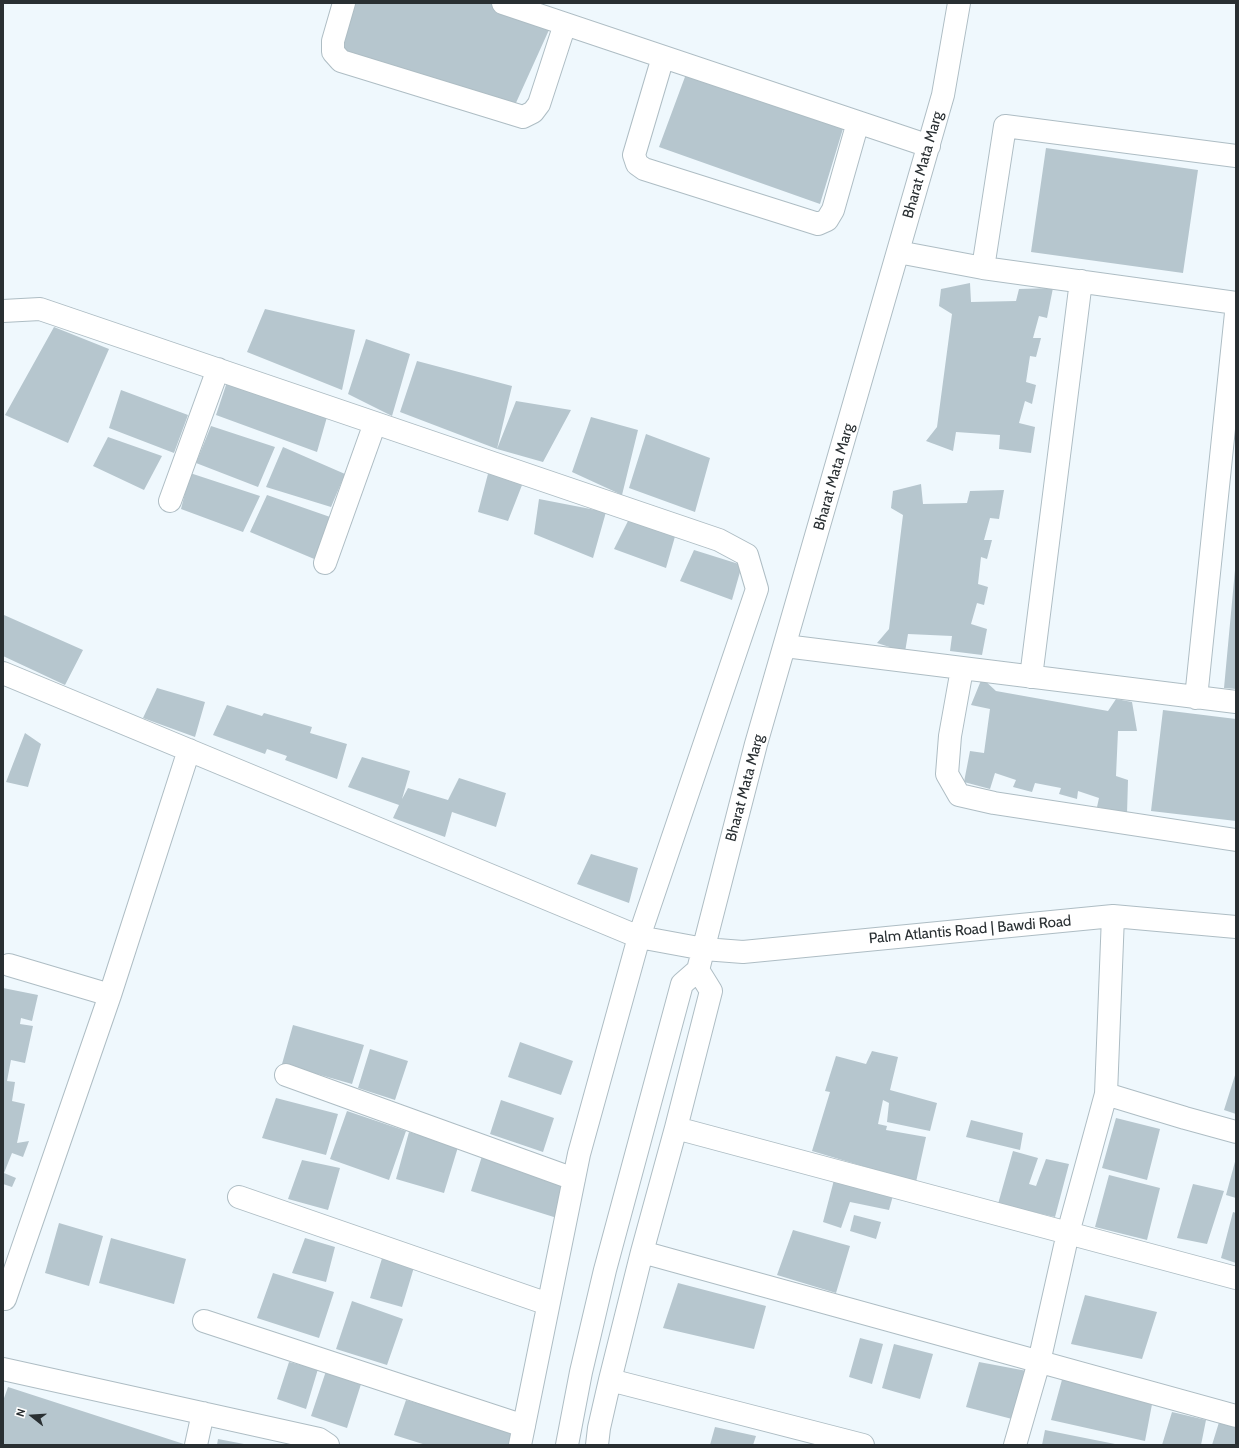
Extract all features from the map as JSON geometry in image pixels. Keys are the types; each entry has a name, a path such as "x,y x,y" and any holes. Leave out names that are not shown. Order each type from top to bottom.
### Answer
{"street":[{"path":"344,3 333,41 334,52 341,61 523,117 533,112 540,104 565,24"},
{"path":"503,3 929,146"},
{"name":"Bharat Mata Marg","path":"698,970 756,744 929,146 943,94 959,3"},
{"path":"663,57 634,154 637,164 644,169 818,224 827,220 832,210 858,122"},
{"path":"983,268 1005,126 1236,156"},
{"path":"898,252 983,268 1236,303"},
{"path":"1031,677 1080,281"},
{"path":"3,311 40,309 719,540 747,556 758,589 639,936 574,1179 522,1436 204,1321"},
{"path":"1196,698 1236,313"},
{"path":"170,501 218,369"},
{"path":"325,563 375,423"},
{"path":"784,646 1236,702"},
{"path":"962,668 950,736 947,774 959,795 994,803 1236,840"},
{"name":"Palm Atlantis Road | Bawdi Road","path":"3,673 639,936 704,949 743,952 1113,916 1236,927"},
{"path":"5,1299 110,994 189,750"},
{"path":"1015,1445 1039,1362 1068,1232 1106,1094 1113,916"},
{"path":"9,965 110,994"},
{"path":"567,1445 581,1372 604,1270 682,984 698,970 711,991 642,1252 610,1380 599,1428 597,1445"},
{"path":"286,1075 574,1179"},
{"path":"1106,1094 1236,1132"},
{"path":"676,1128 1236,1278"},
{"path":"239,1197 548,1304"},
{"path":"642,1252 1236,1416"},
{"path":"3,1369 318,1439 328,1445"},
{"path":"610,1380 863,1445"},
{"path":"196,1445 203,1414"}],"building":[{"path":"355,3 534,3 558,10 515,105 334,48"},
{"path":"689,66 849,109 820,204 659,147"},
{"path":"1046,148 1198,170 1183,273 1031,252"},
{"path":"970,283 971,302 1016,301 1019,289 1053,288 1047,318 1039,316 1033,338 1041,338 1036,357 1030,356 1026,382 1036,385 1032,404 1025,401 1019,423 1035,427 1031,453 999,449 1000,435 956,432 953,451 926,441 937,427 952,314 939,306 941,289"},
{"path":"265,309 355,330 342,390 247,352"},
{"path":"54,327 109,349 68,443 5,415"},
{"path":"366,339 410,354 392,416 348,394"},
{"path":"417,361 512,386 497,449 400,412"},
{"path":"228,379 327,417 317,452 216,415"},
{"path":"121,390 188,415 174,453 109,428"},
{"path":"516,401 571,410 543,462 497,449"},
{"path":"591,417 638,430 622,495 572,472"},
{"path":"211,426 275,447 258,487 196,463"},
{"path":"646,434 710,458 695,512 629,488"},
{"path":"108,437 162,456 144,490 93,466"},
{"path":"283,447 345,474 331,507 266,487"},
{"path":"489,470 524,480 508,521 478,512"},
{"path":"190,473 260,496 243,532 181,509"},
{"path":"921,484 923,504 967,503 970,491 1004,490 999,519 990,518 984,540 992,540 987,559 981,557 978,584 988,587 984,605 977,603 971,624 987,629 982,655 950,651 952,636 908,634 905,652 877,643 889,629 903,515 891,508 893,491"},
{"path":"267,495 333,518 319,561 250,532"},
{"path":"539,499 606,512 593,558 534,534"},
{"path":"629,519 676,533 666,568 614,549"},
{"path":"694,550 742,565 732,600 680,581"},
{"path":"1236,570 1236,689 1224,688"},
{"path":"4,615 83,650 65,685 3,656"},
{"path":"982,678 996,691 1108,711 1116,699 1132,702 1137,731 1118,731 1116,776 1128,780 1127,814 1097,807 1099,798 1078,791 1077,799 1059,794 1061,788 1035,783 1032,792 1013,787 1016,780 995,773 990,789 964,782 970,751 984,753 990,709 971,705"},
{"path":"157,688 205,702 195,737 143,718"},
{"path":"227,705 262,716 264,713 312,727 310,733 347,744 337,779 285,760 287,756 267,749 265,754 213,735"},
{"path":"1163,710 1236,719 1236,821 1151,811"},
{"path":"25,733 41,744 28,787 6,782"},
{"path":"362,757 410,771 402,799 408,788 448,800 459,778 506,793 496,827 452,812 445,837 393,818 399,805 348,787"},
{"path":"591,854 638,868 629,903 577,884"},
{"path":"3,988 38,995 32,1021 21,1018 20,1024 33,1026 25,1063 11,1060 7,1081 15,1082 12,1101 25,1104 17,1143 29,1141 23,1157 12,1153 4,1173 16,1178 12,1187 3,1184"},
{"path":"293,1025 364,1045 352,1084 282,1064"},
{"path":"520,1042 573,1061 561,1095 508,1077"},
{"path":"370,1049 408,1061 395,1100 358,1088"},
{"path":"872,1051 898,1057 890,1090 937,1103 930,1131 887,1122 889,1103 883,1100 878,1124 887,1126 886,1130 926,1137 916,1182 812,1151 830,1092 825,1091 836,1056 866,1064"},
{"path":"1236,1072 1236,1114 1224,1110"},
{"path":"276,1098 338,1114 326,1155 262,1138"},
{"path":"501,1100 554,1118 543,1152 490,1134"},
{"path":"347,1111 406,1131 389,1180 330,1159"},
{"path":"1116,1118 1160,1129 1147,1180 1102,1168"},
{"path":"971,1120 1023,1133 1020,1150 966,1137"},
{"path":"409,1132 458,1147 444,1193 396,1179"},
{"path":"1013,1151 1038,1158 1029,1184 1036,1186 1046,1159 1069,1164 1055,1217 998,1204"},
{"path":"482,1156 564,1181 557,1218 471,1191"},
{"path":"1236,1158 1236,1198 1226,1195"},
{"path":"302,1160 340,1168 328,1210 288,1199"},
{"path":"1109,1175 1160,1188 1147,1240 1095,1227"},
{"path":"834,1180 894,1192 889,1210 850,1202 841,1228 823,1222"},
{"path":"1193,1184 1224,1191 1207,1244 1177,1238"},
{"path":"1233,1212 1236,1213 1236,1263 1221,1258"},
{"path":"854,1215 881,1222 876,1239 850,1231"},
{"path":"59,1223 103,1236 89,1286 45,1273"},
{"path":"793,1230 850,1246 836,1293 777,1275"},
{"path":"111,1238 186,1259 174,1304 99,1283"},
{"path":"305,1238 335,1247 326,1282 292,1273"},
{"path":"383,1255 415,1264 402,1307 370,1298"},
{"path":"273,1273 334,1292 319,1338 257,1318"},
{"path":"678,1283 766,1306 754,1349 663,1328"},
{"path":"1085,1295 1157,1312 1142,1359 1071,1344"},
{"path":"352,1301 403,1319 387,1365 336,1349"},
{"path":"860,1338 883,1344 872,1384 849,1377"},
{"path":"894,1344 933,1354 920,1399 882,1388"},
{"path":"289,1362 318,1369 306,1409 277,1399"},
{"path":"979,1362 1027,1371 1012,1419 966,1407"},
{"path":"326,1371 362,1381 347,1428 311,1416"},
{"path":"1063,1376 1153,1399 1145,1441 1051,1420"},
{"path":"8,1387 187,1445 3,1445 3,1401"},
{"path":"406,1400 513,1430 509,1445 426,1445 394,1435"},
{"path":"1172,1412 1206,1420 1201,1445 1162,1445"},
{"path":"1220,1419 1236,1423 1236,1445 1212,1445"},
{"path":"715,1427 756,1436 753,1445 710,1445"},
{"path":"1045,1430 1115,1444 1115,1445 1042,1445"},
{"path":"218,1439 244,1444 244,1445 217,1445"}]}
